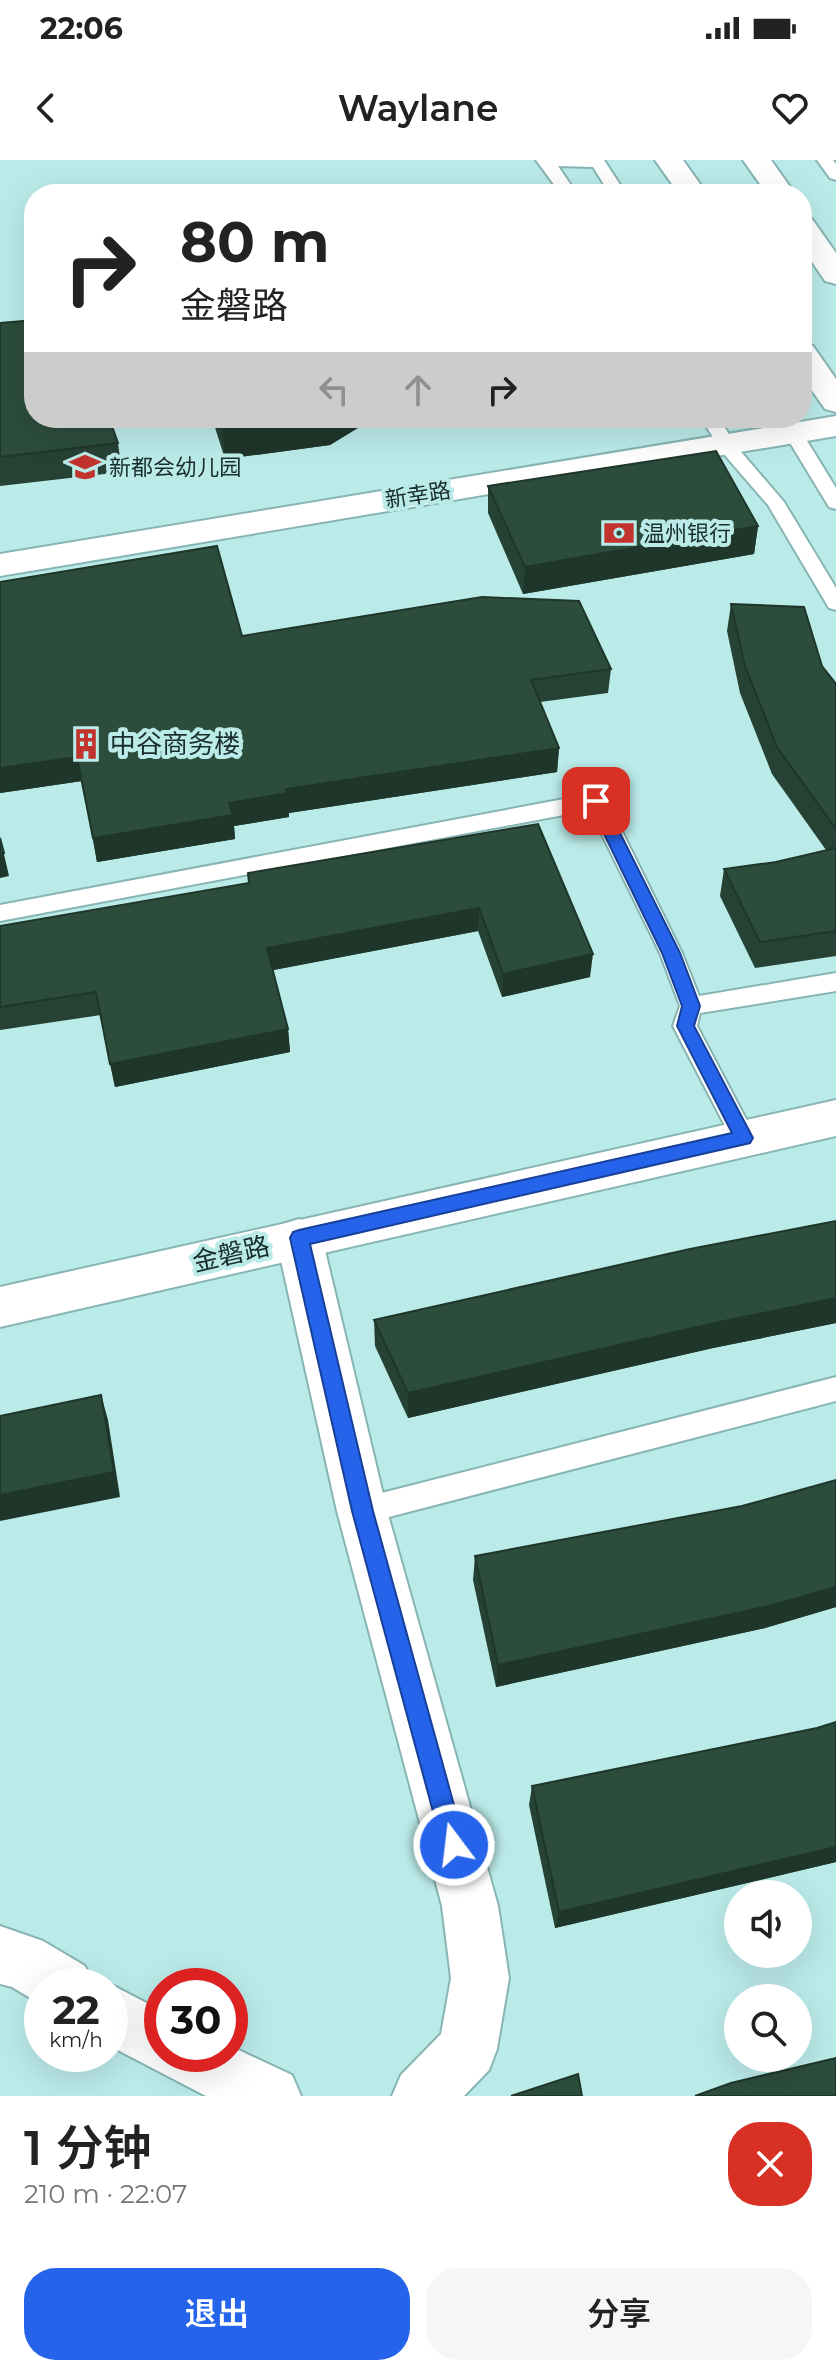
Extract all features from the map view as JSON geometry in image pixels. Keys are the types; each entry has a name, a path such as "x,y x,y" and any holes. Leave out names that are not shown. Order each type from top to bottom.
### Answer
{"street":[{"path":"669,160 686,184"},
{"path":"757,160 774,184"},
{"path":"812,240 836,275"},
{"path":"812,367 836,402"},
{"name":"新幸路","path":"812,425 836,426"},
{"name":"新幸路","path":"0,565 718,431 754,428"},
{"name":"金磐路","path":"0,1307 836,1118"},
{"path":"299,1238 362,1511 470,1906 480,1978 468,2049 422,2096"},
{"path":"0,1955 23,1961 35,1968"},
{"path":"220,2072 271,2096"}],"lane":[{"path":"545,160 597,161 612,184"},
{"path":"545,160 562,184"},
{"path":"825,160 836,175"},
{"path":"791,428 836,503"},
{"path":"718,431 775,502 836,604"},
{"path":"0,913 596,801 671,953 691,1006 685,1026 744,1138"},
{"path":"691,1006 836,982"},
{"path":"362,1511 836,1389"}],"building":[{"path":"24,321 24,428 113,428 118,443 0,457 0,323"},
{"name":"温州银行","path":"716,451 758,526 525,567 488,486"},
{"path":"217,546 242,636 482,597 579,601 611,669 531,680 559,748 286,789 287,793 229,803 233,815 93,838 77,757 0,768 0,582"},
{"path":"731,604 804,607 822,666 836,684 836,829 777,747 745,666"},
{"path":"538,824 593,954 503,974 479,908 267,948 288,1029 110,1064 96,992 0,1007 0,926 249,883 248,873"},
{"path":"836,848 836,931 760,942 724,869 776,862"},
{"path":"836,1221 836,1298 408,1393 374,1320 690,1249"},
{"path":"101,1395 114,1472 0,1495 0,1416"},
{"path":"836,1480 836,1587 773,1605 498,1665 475,1556 742,1506"},
{"path":"836,1722 836,1847 559,1912 532,1786"},
{"path":"836,2058 836,2096 695,2096 777,2072 812,2072 812,2064"},
{"path":"578,2074 582,2096 511,2096"}],"place":[{"name":"新都会幼儿园","path":"85,467"},
{"name":"温州银行","path":"619,533"},
{"name":"中谷商务楼","path":"86,744"}],"route":[{"path":"454,1845 362,1511 299,1238 744,1138 685,1026 691,1006 671,953 596,801"}]}
